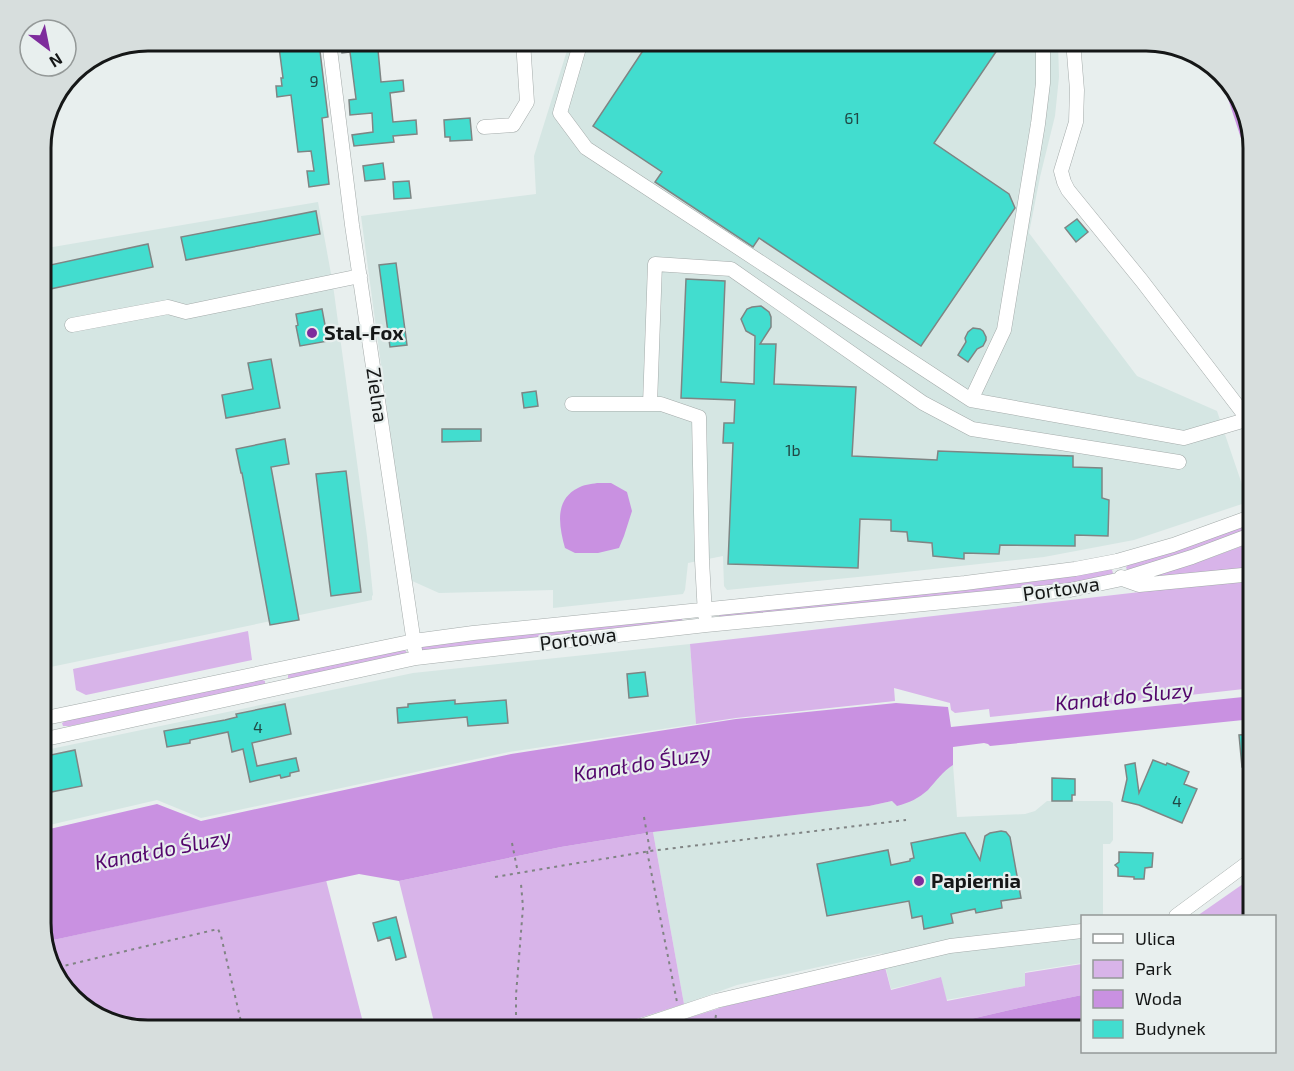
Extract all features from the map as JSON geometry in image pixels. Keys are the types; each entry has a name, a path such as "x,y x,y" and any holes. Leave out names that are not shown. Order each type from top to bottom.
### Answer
{"street":[{"name":"Zielna","path":"330,51 360,276 416,658"},
{"path":"484,128 513,125 527,102 524,51"},
{"path":"578,51 560,113 586,148 971,400 1184,438 1243,424"},
{"path":"971,400 1004,330 1038,124 1043,51"},
{"path":"1074,51 1077,90 1076,122 1061,171 1064,182 1243,412"},
{"path":"650,404 655,264 731,269 924,403 972,429 1179,462"},
{"path":"72,325 168,307 186,312 360,276"},
{"path":"572,404 661,404 699,417 706,625"},
{"name":"Portowa","path":"51,714 414,641 472,633 965,583 1075,569 1117,561 1173,545 1243,520"},
{"name":"Portowa","path":"51,737 416,658 706,625 1070,590 1122,579 1243,538"},
{"name":"Portowa","path":"1117,561 1122,579"},
{"path":"1122,579 1139,585 1243,575"},
{"path":"276,670 279,688"},
{"path":"1177,915 1243,867"},
{"path":"659,1020 716,1001 950,946 1081,931"}],"path":[{"path":"644,817 680,1013"},
{"path":"495,877 649,851 906,820"},
{"path":"512,843 518,873"},
{"path":"516,1020 523,907 521,884"},
{"path":"61,967 218,929 241,1020"}],"shaded area":[{"path":"567,51 1058,51 1059,77 1055,116 1029,233 1137,376 1217,411 1243,487 1243,504 1134,540 1044,557 878,575 727,590 724,586 723,556 688,563 683,594 553,608 553,590 439,593 410,580 361,216 536,194 534,156"},
{"path":"318,202 333,285 367,536 372,600 51,667 51,247"},
{"path":"690,644 696,724 509,752 201,818 157,800 51,825 51,749 413,673"},
{"path":"953,765 957,817 1025,814 1035,811 1047,801 1110,801 1113,803 1113,840 1110,844 1103,844 1103,915 1081,915 1081,963 1025,972 1025,986 946,1000 941,977 891,989 882,953 737,985 684,1004 653,832 869,806 892,801"}],"green space":[{"path":"1243,525 1243,532 1133,570 1127,570 1126,567 1131,563"},
{"path":"1243,546 1243,570 1150,577"},
{"path":"1108,569 1113,573 1110,576 1024,589 720,618 719,615"},
{"path":"1243,580 1243,689 990,717 989,709 955,713 951,710 950,703 894,688 895,701 696,724 690,644"},
{"path":"678,617 683,622 425,652 420,649 424,645"},
{"path":"248,631 252,660 86,695 76,690 73,669"},
{"path":"402,649 407,654 292,680 288,678 292,672"},
{"path":"260,679 265,681 265,684 260,687 70,726 63,726 62,723 69,719"},
{"path":"653,832 684,1004 634,1020 434,1020 399,881 561,847"},
{"path":"326,880 362,1020 148,1020 117,1015 99,1007 71,982 61,966 53,940"},
{"path":"1243,884 1243,915 1198,915"},
{"path":"1081,964 1081,995 967,1020 682,1020 726,1006 885,967 891,990 941,977 947,1001 1025,986 1025,973"}],"water":[{"path":"611,483 627,492 632,511 619,548 598,553 575,553 565,548 560,523 562,506 570,493 582,486"},
{"name":"Kanał do Śluzy","path":"1243,697 1243,720 990,746 984,743 953,747 953,765 928,790 910,802 897,806 892,801 869,806 653,832 561,847 399,881 359,874 53,940 51,829 157,804 201,821 511,754 736,719 896,703 948,707 951,727"},
{"path":"1081,995 1081,1020 967,1020"}],"building":[{"path":"280,51 320,51 328,117 322,118 329,184 309,187 307,171 314,171 311,151 298,152 291,95 277,97 276,86 282,86 281,78 283,78"},
{"path":"342,51 378,51 381,82 403,80 404,91 390,93 393,122 416,120 417,134 393,136 394,142 354,146 352,135 373,132 372,113 350,115 349,100 356,99 350,52 342,53"},
{"path":"643,51 997,51 934,143 1009,194 1015,208 921,346 759,238 753,247 655,182 662,172 593,126"},
{"path":"470,118 472,140 450,141 450,137 445,137 444,120"},
{"path":"383,163 385,179 365,181 363,166"},
{"path":"409,181 411,198 394,199 393,182"},
{"path":"316,211 320,234 186,260 181,237"},
{"path":"1077,219 1088,232 1076,242 1065,228"},
{"path":"148,244 153,267 51,289 51,265"},
{"path":"396,263 407,345 390,347 379,265"},
{"path":"686,279 725,281 721,382 754,384 755,336 746,331 741,319 747,309 761,306 769,312 771,327 760,344 776,344 774,384 856,387 852,456 937,460 938,451 1073,456 1073,467 1102,468 1102,498 1109,500 1108,536 1075,535 1075,546 1000,545 999,554 964,553 964,559 933,556 932,543 908,541 907,532 891,531 891,520 860,519 858,568 728,564 733,443 723,443 724,423 734,423 735,400 681,398"},
{"name":"Stal-Fox","path":"322,309 328,341 300,346 296,314"},
{"path":"973,328 983,331 986,340 968,362 958,355 966,342 968,332"},
{"path":"271,359 280,408 226,418 222,395 253,389 248,363"},
{"path":"536,391 538,406 524,408 522,393"},
{"path":"442,429 481,429 481,441 442,442"},
{"path":"285,439 289,464 271,467 299,620 270,625 236,449"},
{"path":"346,471 361,592 331,596 316,474"},
{"path":"645,672 648,696 629,698 627,674"},
{"path":"455,700 455,704 506,700 508,723 468,726 467,717 398,723 397,708 408,707 408,704"},
{"path":"285,704 291,734 252,743 257,766 296,758 299,771 290,773 290,776 281,778 280,775 250,782 243,749 232,752 228,732 167,747 164,731 225,720 237,717 236,714"},
{"path":"1239,735 1243,735 1243,767 1242,767"},
{"path":"75,750 82,786 51,792 51,755"},
{"path":"1153,760 1189,772 1184,784 1197,789 1182,823 1139,805 1122,801 1127,779 1125,765 1135,763 1139,793"},
{"path":"1052,778 1075,779 1075,795 1072,795 1072,801 1052,801"},
{"name":"Papiernia","path":"1001,831 1006,832 1010,837 1021,898 1001,901 1002,908 976,913 975,909 951,914 953,923 924,929 922,916 912,918 909,901 827,916 817,864 888,850 891,865 910,861 914,858 911,843 961,833 965,833 980,860 985,836"},
{"path":"1119,852 1153,853 1152,867 1145,868 1144,879 1118,876 1118,868 1115,865 1119,862"},
{"path":"396,917 406,957 396,960 390,937 378,941 373,923"}],"waterway":[{"path":"1231,102 1241,133"}],"place":[{"name":"Stal-Fox","path":"312,333"},
{"name":"Papiernia","path":"919,881"}]}
